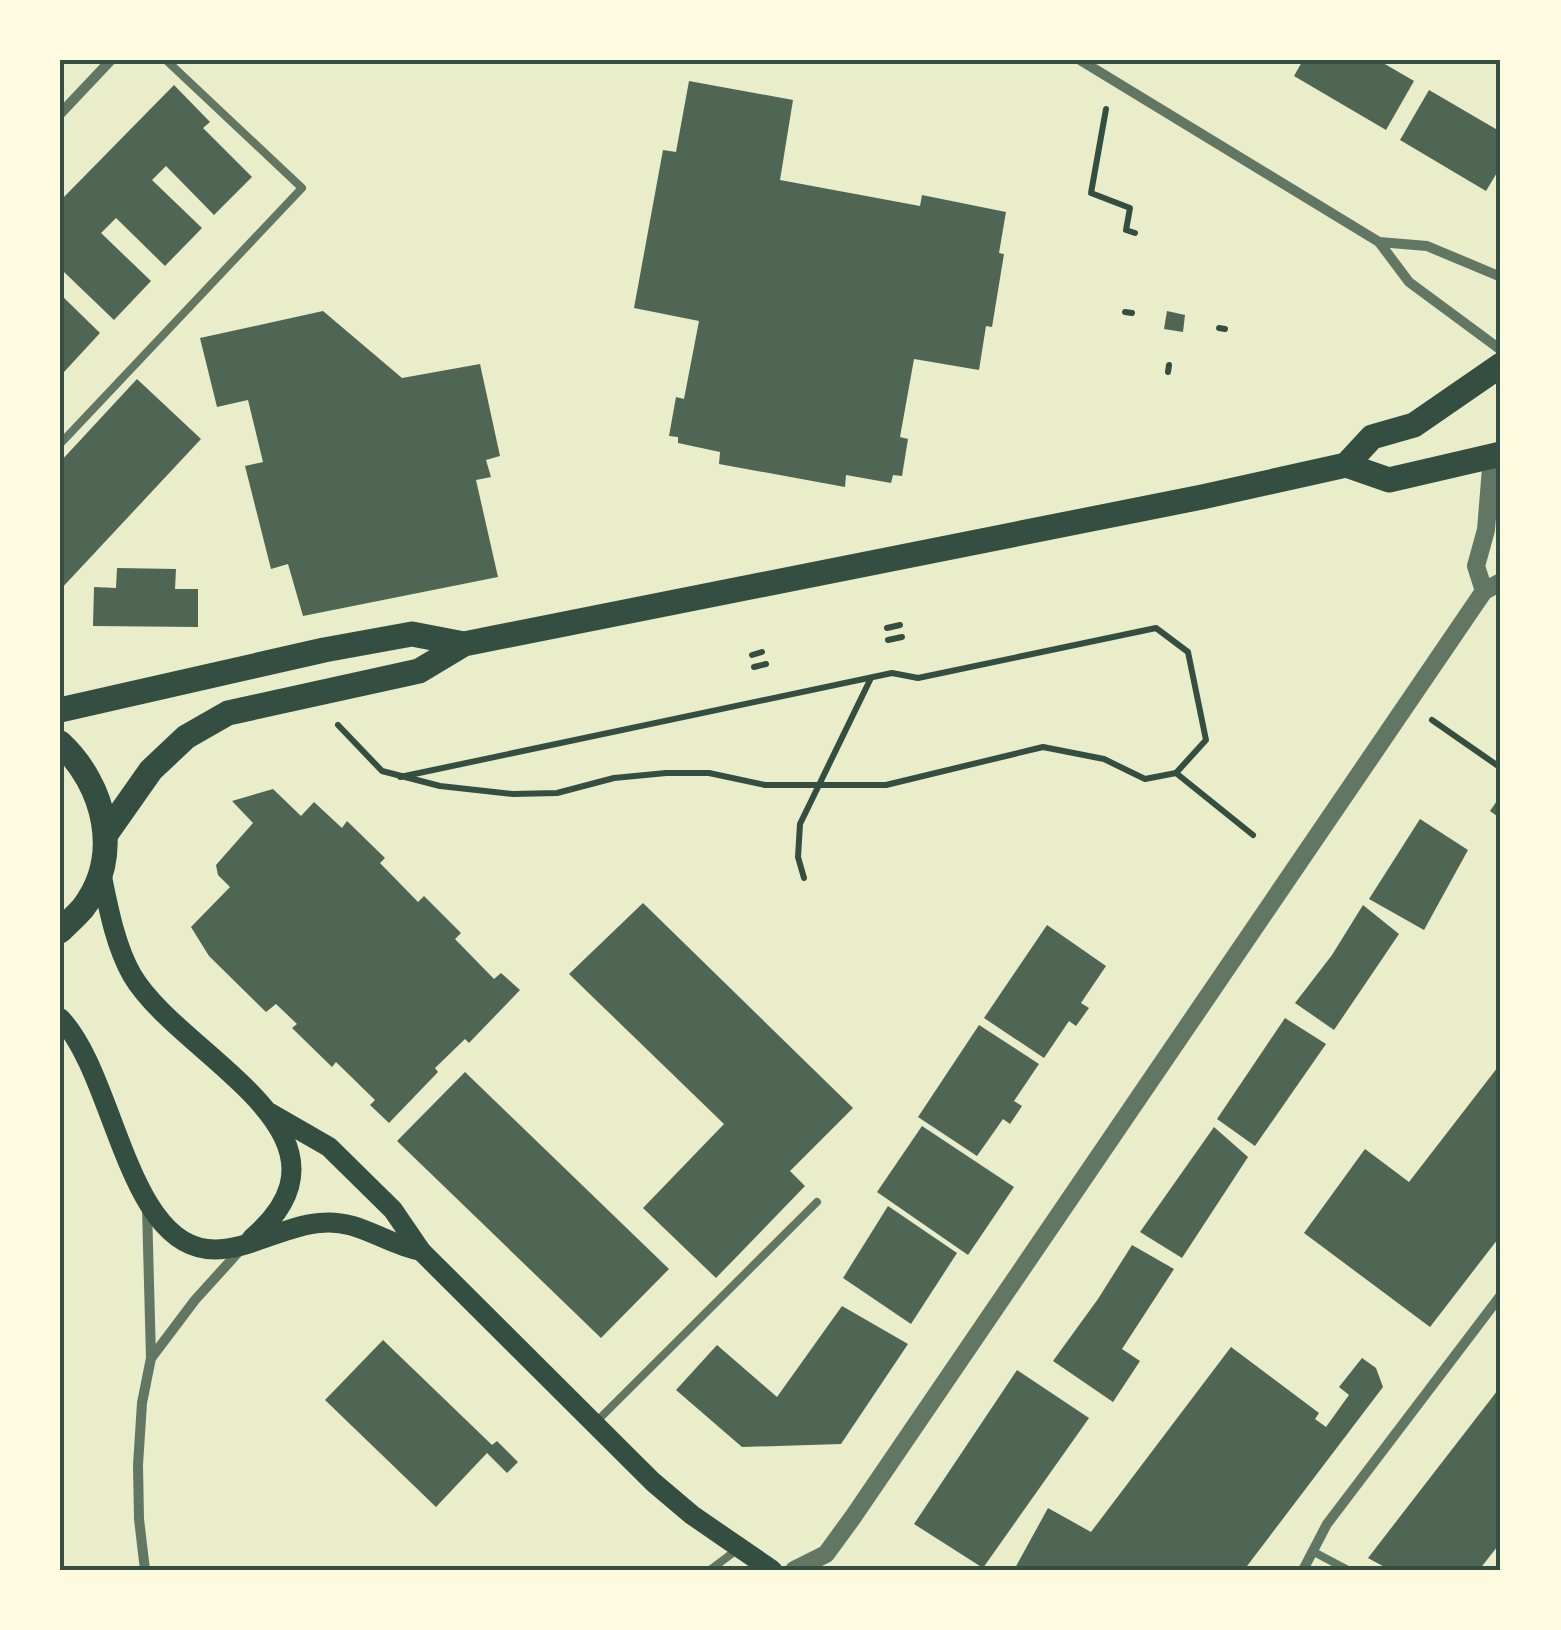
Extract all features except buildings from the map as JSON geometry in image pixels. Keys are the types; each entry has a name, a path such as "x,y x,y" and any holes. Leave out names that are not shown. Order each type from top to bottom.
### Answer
{"main road":[{"path":"1346,465 1372,437 1414,425 1501,365"},
{"path":"106,834 151,770 186,737 228,713 419,671 464,644 1184,501 1346,465 1389,480 1501,454"},
{"path":"60,710 412,634 464,644"},
{"path":"60,744 80,762 98,796 106,834 101,872 84,907 60,931"},
{"path":"101,872 112,921 133,976 270,1113 288,1140 291,1179 287,1198 276,1217 248,1242"},
{"path":"60,1018 93,1068 146,1204 168,1231 207,1249 319,1222 360,1225 398,1247 420,1251"},
{"path":"270,1113 329,1146 392,1210 420,1251 593,1425 666,1493 772,1570"}],"street":[{"path":"60,114 110,60"},
{"path":"1080,60 1379,242 1410,282 1501,350"},
{"path":"1379,242 1426,246 1501,277"},
{"path":"794,1570 826,1554 853,1517 1492,587 1476,566 1486,530 1492,468 1501,454"},
{"path":"145,1570 138,1464 142,1403 151,1358 146,1204"},
{"path":"151,1358 196,1298 248,1242"},
{"path":"1303,1570 1327,1524 1501,1295"}],"lane":[{"path":"60,444 302,188 166,60"},
{"path":"593,1425 817,1202"},
{"path":"710,1570 738,1548"},
{"path":"1312,1551 1348,1570"}],"path":[{"path":"1104,132 1091,193 1130,208 1126,230 1135,233"},
{"path":"887,628 900,625"},
{"path":"337,724 382,771 400,777 440,786 512,794 556,793 614,778 666,773 709,773 765,784 818,787 886,785 1043,747 1104,759 1145,779 1176,773 1206,740 1188,652 1156,628 918,678 892,673 400,777"},
{"path":"888,640 902,637"},
{"path":"752,655 762,652"},
{"path":"754,668 766,664"},
{"path":"804,878 798,857 800,824 870,679"},
{"path":"1408,704 1499,764"},
{"path":"1176,773 1253,835"}]}
